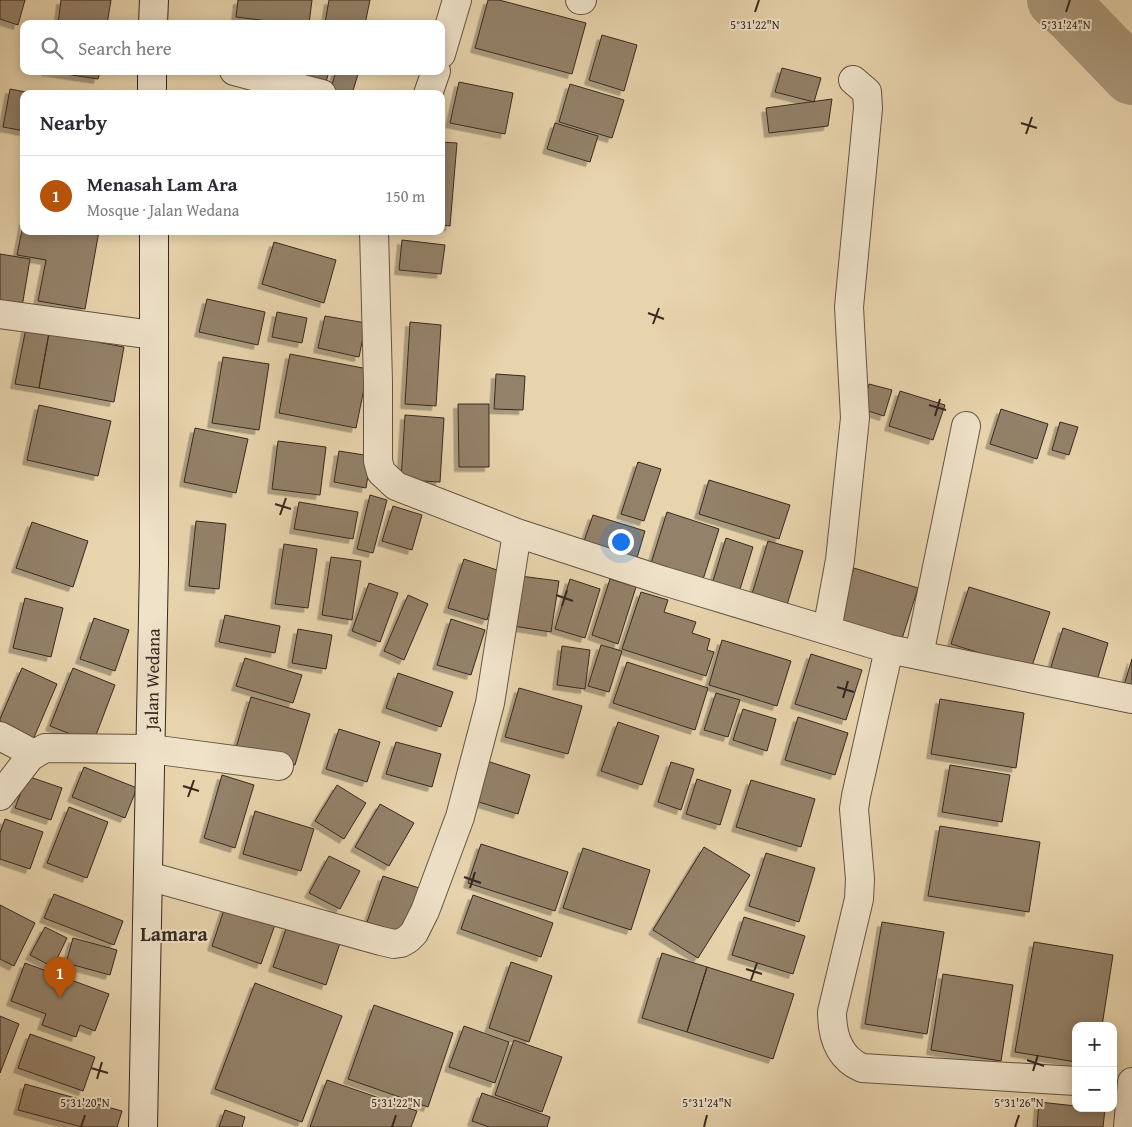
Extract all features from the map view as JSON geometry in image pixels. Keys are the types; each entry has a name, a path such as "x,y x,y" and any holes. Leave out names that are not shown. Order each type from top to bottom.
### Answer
{"street":[{"path":"153,20 154,0"},
{"path":"445,40 457,0"},
{"path":"152,75 152,90"},
{"path":"249,75 307,90"},
{"path":"429,90 435,75"},
{"path":"827,630 840,560 846,487 855,418 849,307 868,108 867,92 852,80"},
{"name":"Jalan Wedana","path":"143,1127 154,564 154,235"},
{"path":"374,235 378,461 381,472 396,486 517,533 664,582 889,649 1132,699"},
{"path":"0,314 154,335"},
{"path":"919,655 966,426"},
{"path":"148,876 381,941 394,944 408,939 414,933 425,911 460,816 482,739 490,703 517,533"},
{"path":"889,649 854,809 860,890 832,1012 836,1041 842,1053 850,1062 862,1068 1072,1081"},
{"path":"0,736 34,754"},
{"path":"0,796 34,754 45,748 151,749 279,766"},
{"path":"1117,1084 1132,1083 1128,1127"}],"building":[{"path":"0,0 25,0 18,25 0,19"},
{"path":"61,0 111,0 108,20 58,20"},
{"path":"238,0 312,0 310,20 260,20 236,17"},
{"path":"329,0 370,0 366,20 326,20"},
{"path":"488,0 499,0 586,23 572,74 475,48"},
{"path":"602,35 637,45 624,91 589,80"},
{"path":"782,68 821,78 814,102 775,92"},
{"path":"72,75 99,75 98,79"},
{"path":"270,75 328,75 324,90"},
{"path":"335,75 358,75 353,90 331,90"},
{"path":"459,82 513,93 505,134 450,123"},
{"path":"570,84 624,100 612,138 559,122"},
{"path":"10,89 20,91 20,130 3,127"},
{"path":"832,99 828,126 769,133 766,108"},
{"path":"555,123 598,136 590,162 547,149"},
{"path":"445,142 457,143 450,226 445,225"},
{"path":"21,235 98,235 85,309 38,301 46,260 17,255"},
{"path":"402,240 445,245 441,274 399,270"},
{"path":"274,242 336,260 324,303 262,284"},
{"path":"0,254 30,259 21,313 0,309"},
{"path":"207,299 265,312 258,345 199,332"},
{"path":"277,312 307,318 302,343 272,337"},
{"path":"325,316 366,323 359,357 318,348"},
{"path":"410,322 441,325 436,406 405,404"},
{"path":"26,328 49,333 39,388 15,384"},
{"path":"49,333 124,347 114,402 39,388"},
{"path":"290,354 368,369 356,428 279,413"},
{"path":"223,357 269,364 259,430 212,423"},
{"path":"496,374 525,376 523,410 494,409"},
{"path":"869,384 892,390 884,416 862,409"},
{"path":"900,391 945,405 933,440 889,426"},
{"path":"458,404 489,404 489,467 459,467"},
{"path":"39,405 111,421 98,476 27,460"},
{"path":"1001,409 1048,424 1037,459 990,444"},
{"path":"405,415 444,418 440,482 401,480"},
{"path":"1060,422 1078,427 1069,455 1052,450"},
{"path":"195,428 248,439 236,493 184,482"},
{"path":"278,441 326,447 320,495 272,489"},
{"path":"339,451 371,456 366,488 334,482"},
{"path":"638,462 661,469 644,521 621,514"},
{"path":"709,480 790,505 779,539 699,514"},
{"path":"370,495 387,500 373,553 357,549"},
{"path":"299,502 358,512 353,539 294,529"},
{"path":"393,506 422,515 412,550 382,541"},
{"path":"667,512 719,529 700,589 648,573"},
{"path":"593,515 645,531 636,561 583,544"},
{"path":"196,521 226,524 219,589 189,586"},
{"path":"32,522 88,541 73,587 16,568"},
{"path":"726,538 753,547 737,599 710,591"},
{"path":"768,541 803,551 784,615 749,604"},
{"path":"284,544 317,549 308,608 275,604"},
{"path":"331,557 361,561 352,620 322,615"},
{"path":"464,559 503,572 487,620 448,608"},
{"path":"854,568 918,588 901,642 838,623"},
{"path":"520,576 559,581 551,632 513,626"},
{"path":"570,579 600,589 585,638 555,629"},
{"path":"610,579 636,587 618,644 592,635"},
{"path":"369,583 398,593 380,642 352,631"},
{"path":"969,587 1050,612 1031,669 951,644"},
{"path":"641,592 668,600 664,612 696,622 692,633 710,639 707,650 714,652 706,676 622,649"},
{"path":"408,595 428,604 404,660 384,651"},
{"path":"25,598 63,608 51,657 13,648"},
{"path":"225,615 280,626 275,653 219,642"},
{"path":"94,618 129,630 115,671 80,659"},
{"path":"451,619 485,630 471,675 437,665"},
{"path":"1063,628 1108,643 1096,684 1050,670"},
{"path":"298,629 332,635 326,669 292,663"},
{"path":"722,640 791,661 777,706 709,685"},
{"path":"601,645 622,651 609,692 588,686"},
{"path":"562,646 590,650 585,689 557,685"},
{"path":"811,654 862,670 846,720 795,704"},
{"path":"245,658 302,675 293,703 236,686"},
{"path":"1132,659 1132,688 1124,685"},
{"path":"627,662 708,688 695,730 613,703"},
{"path":"22,668 57,684 32,742 0,728 0,719"},
{"path":"73,668 115,685 93,743 50,726"},
{"path":"398,673 453,692 441,727 386,708"},
{"path":"519,688 582,706 568,754 505,737"},
{"path":"716,693 740,700 728,737 704,730"},
{"path":"251,697 310,714 295,765 236,748"},
{"path":"940,699 1024,713 1016,768 931,754"},
{"path":"743,709 776,719 767,751 733,740"},
{"path":"798,717 848,733 835,775 785,760"},
{"path":"618,722 659,736 642,785 601,771"},
{"path":"339,729 380,742 367,782 326,769"},
{"path":"396,742 441,754 432,787 386,774"},
{"path":"484,760 530,775 518,814 472,800"},
{"path":"671,762 694,769 681,810 658,802"},
{"path":"950,765 1010,775 1002,822 942,812"},
{"path":"84,767 137,788 125,818 72,797"},
{"path":"222,775 254,785 235,848 204,838"},
{"path":"27,776 62,788 51,820 15,808"},
{"path":"697,779 731,790 720,825 686,814"},
{"path":"751,780 815,799 801,847 736,827"},
{"path":"337,785 366,803 344,839 315,821"},
{"path":"380,804 414,823 389,866 355,847"},
{"path":"69,807 108,822 87,878 47,863"},
{"path":"255,811 314,829 301,871 243,854"},
{"path":"5,819 43,832 30,869 0,859 0,833"},
{"path":"940,826 1040,842 1029,912 928,896"},
{"path":"481,844 568,872 555,911 468,883"},
{"path":"704,847 750,875 698,958 653,930"},
{"path":"583,848 650,870 631,930 563,908"},
{"path":"766,853 815,868 799,922 749,906"},
{"path":"329,856 360,871 340,909 309,893"},
{"path":"383,876 419,888 403,934 367,922"},
{"path":"54,894 123,921 114,945 44,918"},
{"path":"473,895 553,923 541,957 461,929"},
{"path":"226,904 276,922 261,964 212,946"},
{"path":"0,905 35,923 14,966 0,959"},
{"path":"744,917 805,936 793,974 732,955"},
{"path":"882,922 944,932 927,1034 865,1024"},
{"path":"287,926 340,943 326,985 273,967"},
{"path":"45,927 67,938 53,967 30,955"},
{"path":"73,938 117,950 110,975 66,963"},
{"path":"1034,942 1113,955 1103,1022 1072,1022 1072,1061 1015,1052"},
{"path":"662,953 707,967 687,1032 642,1018"},
{"path":"511,962 552,976 529,1042 489,1028"},
{"path":"25,963 109,994 95,1031 80,1025 76,1037 42,1025 46,1014 11,1001"},
{"path":"707,967 794,994 773,1059 687,1032"},
{"path":"943,974 1013,985 1001,1061 931,1050"},
{"path":"255,983 342,1016 302,1122 215,1089"},
{"path":"374,1005 453,1033 428,1107 348,1079"},
{"path":"0,1016 19,1024 0,1073"},
{"path":"464,1026 509,1042 495,1083 449,1067"},
{"path":"30,1034 95,1057 83,1091 18,1068"},
{"path":"514,1040 562,1057 542,1112 495,1095"},
{"path":"327,1080 417,1111 411,1127 310,1127"},
{"path":"25,1084 122,1111 117,1127 82,1127 18,1110"},
{"path":"482,1093 550,1117 547,1127 489,1127 472,1121"},
{"path":"1039,1102 1072,1106 1072,1112 1105,1112 1103,1127 1037,1127"},
{"path":"225,1110 245,1117 242,1127 219,1127"}],"waterway":[{"path":"1056,0 1132,76"}],"place":[{"name":"Menasah Lam Ara","path":"60,998"}],"district":[{"name":"Lamara","path":"174,933"}]}
